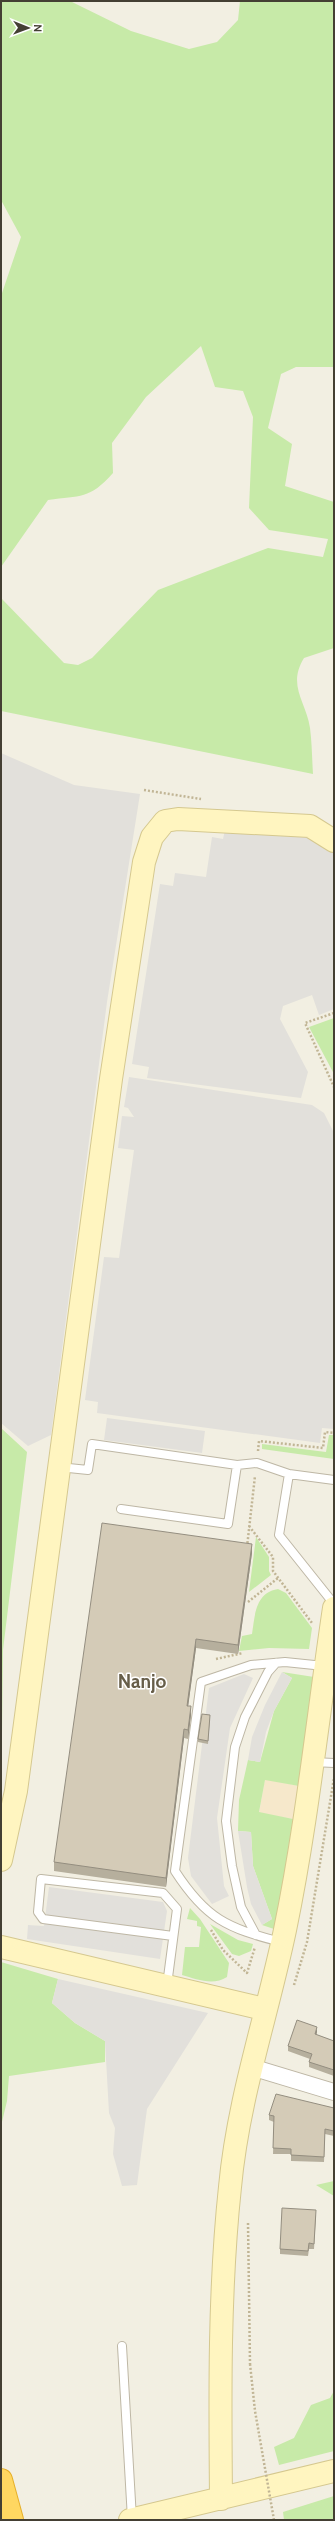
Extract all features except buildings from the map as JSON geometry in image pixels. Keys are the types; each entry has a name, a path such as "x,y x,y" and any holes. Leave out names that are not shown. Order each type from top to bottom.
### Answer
{"highway":[{"path":"1,2480 12,2520"}],"street":[{"path":"1,1860 16,1791 113,1072 144,862 152,838 165,821 200,819 310,826 334,841"},
{"path":"221,2499 221,2355 228,2201 236,2141 251,2067 264,2009 282,1942 298,1857 334,1608"},
{"path":"1,1947 264,2009"},
{"path":"251,2067 334,2092"},
{"path":"131,2520 334,2471"}],"lane":[{"path":"59,1467 88,1470 92,1444 237,1465 257,1463 288,1474 334,1480"},
{"path":"121,1509 228,1524 237,1465"},
{"path":"288,1474 279,1536 334,1604"},
{"path":"256,1936 241,1908 232,1866 226,1821 235,1747 245,1717 268,1672 276,1663"},
{"path":"282,1942 242,1932 205,1911 175,1871 201,1682 251,1665 276,1663 325,1666"},
{"path":"312,1762 334,1763"},
{"path":"166,1986 177,1909 163,1893 41,1879 38,1912 43,1919 173,1936"},
{"path":"122,2346 131,2520"}],"path":[{"path":"334,1013 305,1023 334,1087"},
{"path":"249,1526 273,1557 272,1571 316,1628"},
{"path":"248,1602 278,1578"},
{"path":"216,1659 250,1652"},
{"path":"294,1986 307,1942 334,1778"},
{"path":"246,1972 256,1936"},
{"path":"248,2216 250,2364 255,2411 274,2520"}],"shaded area":[{"path":"1,753 74,785 140,794 107,1002 51,1435 28,1446 1,1423"},
{"path":"225,830 307,837 334,852 334,1009 319,1015 312,995 283,1006 280,1019 308,1072 301,1098 147,1078 149,1067 132,1064 160,884 173,886 175,873 206,877 212,837 223,839"},
{"path":"129,1077 312,1105 324,1113 334,1133 334,1429 322,1428 320,1443 97,1413 98,1402 85,1400 104,1257 119,1258 134,1150 118,1148 122,1116 134,1117 128,1108 124,1107"},
{"path":"107,1418 205,1431 202,1453 104,1440"},
{"path":"282,1672 292,1678 274,1711 266,1732 260,1762 248,1760 252,1737 265,1705"},
{"path":"244,1674 253,1678 230,1728 217,1818 224,1886 229,1896 212,1904 191,1876 188,1858 209,1688"},
{"path":"265,1779 299,1786 293,1819 259,1813"},
{"path":"238,1831 251,1832 253,1866 272,1919 262,1925 251,1904"},
{"path":"49,1887 163,1902 167,1911 160,1959 27,1939 28,1925 44,1926"},
{"path":"58,1979 208,2013 147,2109 137,2185 122,2186 113,2154 115,2128 109,2113 105,2041 75,2023 52,2003"}],"green space":[{"path":"1,1 70,1 131,31 189,49 217,42 238,20 240,1 334,1 334,367 296,367 281,374 268,428 292,444 285,486 334,502 334,648 304,658 299,668 297,677 299,693 310,728 313,774 1,711 1,598 64,663 78,665 92,658 158,590 268,548 323,557 328,539 269,530 249,508 253,417 243,391 215,387 201,346 146,397 112,443 113,473 105,482 84,495 48,500 1,567 1,296 21,237 1,200"},
{"path":"334,1018 334,1074 309,1027"},
{"path":"1,1428 27,1452 3,1650 1,1817"},
{"path":"329,1435 334,1435 334,1459 262,1449 262,1444 326,1452"},
{"path":"256,1537 269,1557 269,1571 271,1575 249,1592"},
{"path":"278,1589 286,1593 312,1628 309,1649 269,1648 239,1651 242,1636 252,1634 255,1612 260,1600 270,1591"},
{"path":"282,1672 314,1677 314,1696 277,1930 262,1925 272,1919 253,1866 251,1832 238,1831 239,1800 248,1760 260,1762 274,1711 292,1678","holes":["265,1780 299,1786 293,1819 259,1812"]},
{"path":"190,1908 200,1919 229,1963 227,1977 222,1980 204,1981 182,1975 185,1947 199,1947 201,1927 197,1926 197,1921 187,1919"},
{"path":"210,1924 238,1940 253,1944 251,1951 239,1956 232,1954"},
{"path":"1,1962 58,1979 52,2003 75,2023 105,2041 105,2062 9,2076 7,2101 1,2126"},
{"path":"334,2181 334,2196 316,2185"},
{"path":"334,2391 334,2451 279,2465 274,2447 294,2438 311,2405 330,2398"},
{"path":"334,2496 334,2520 284,2520 283,2512"}],"district":[{"name":"Nanjo","path":"142,1681"}]}
